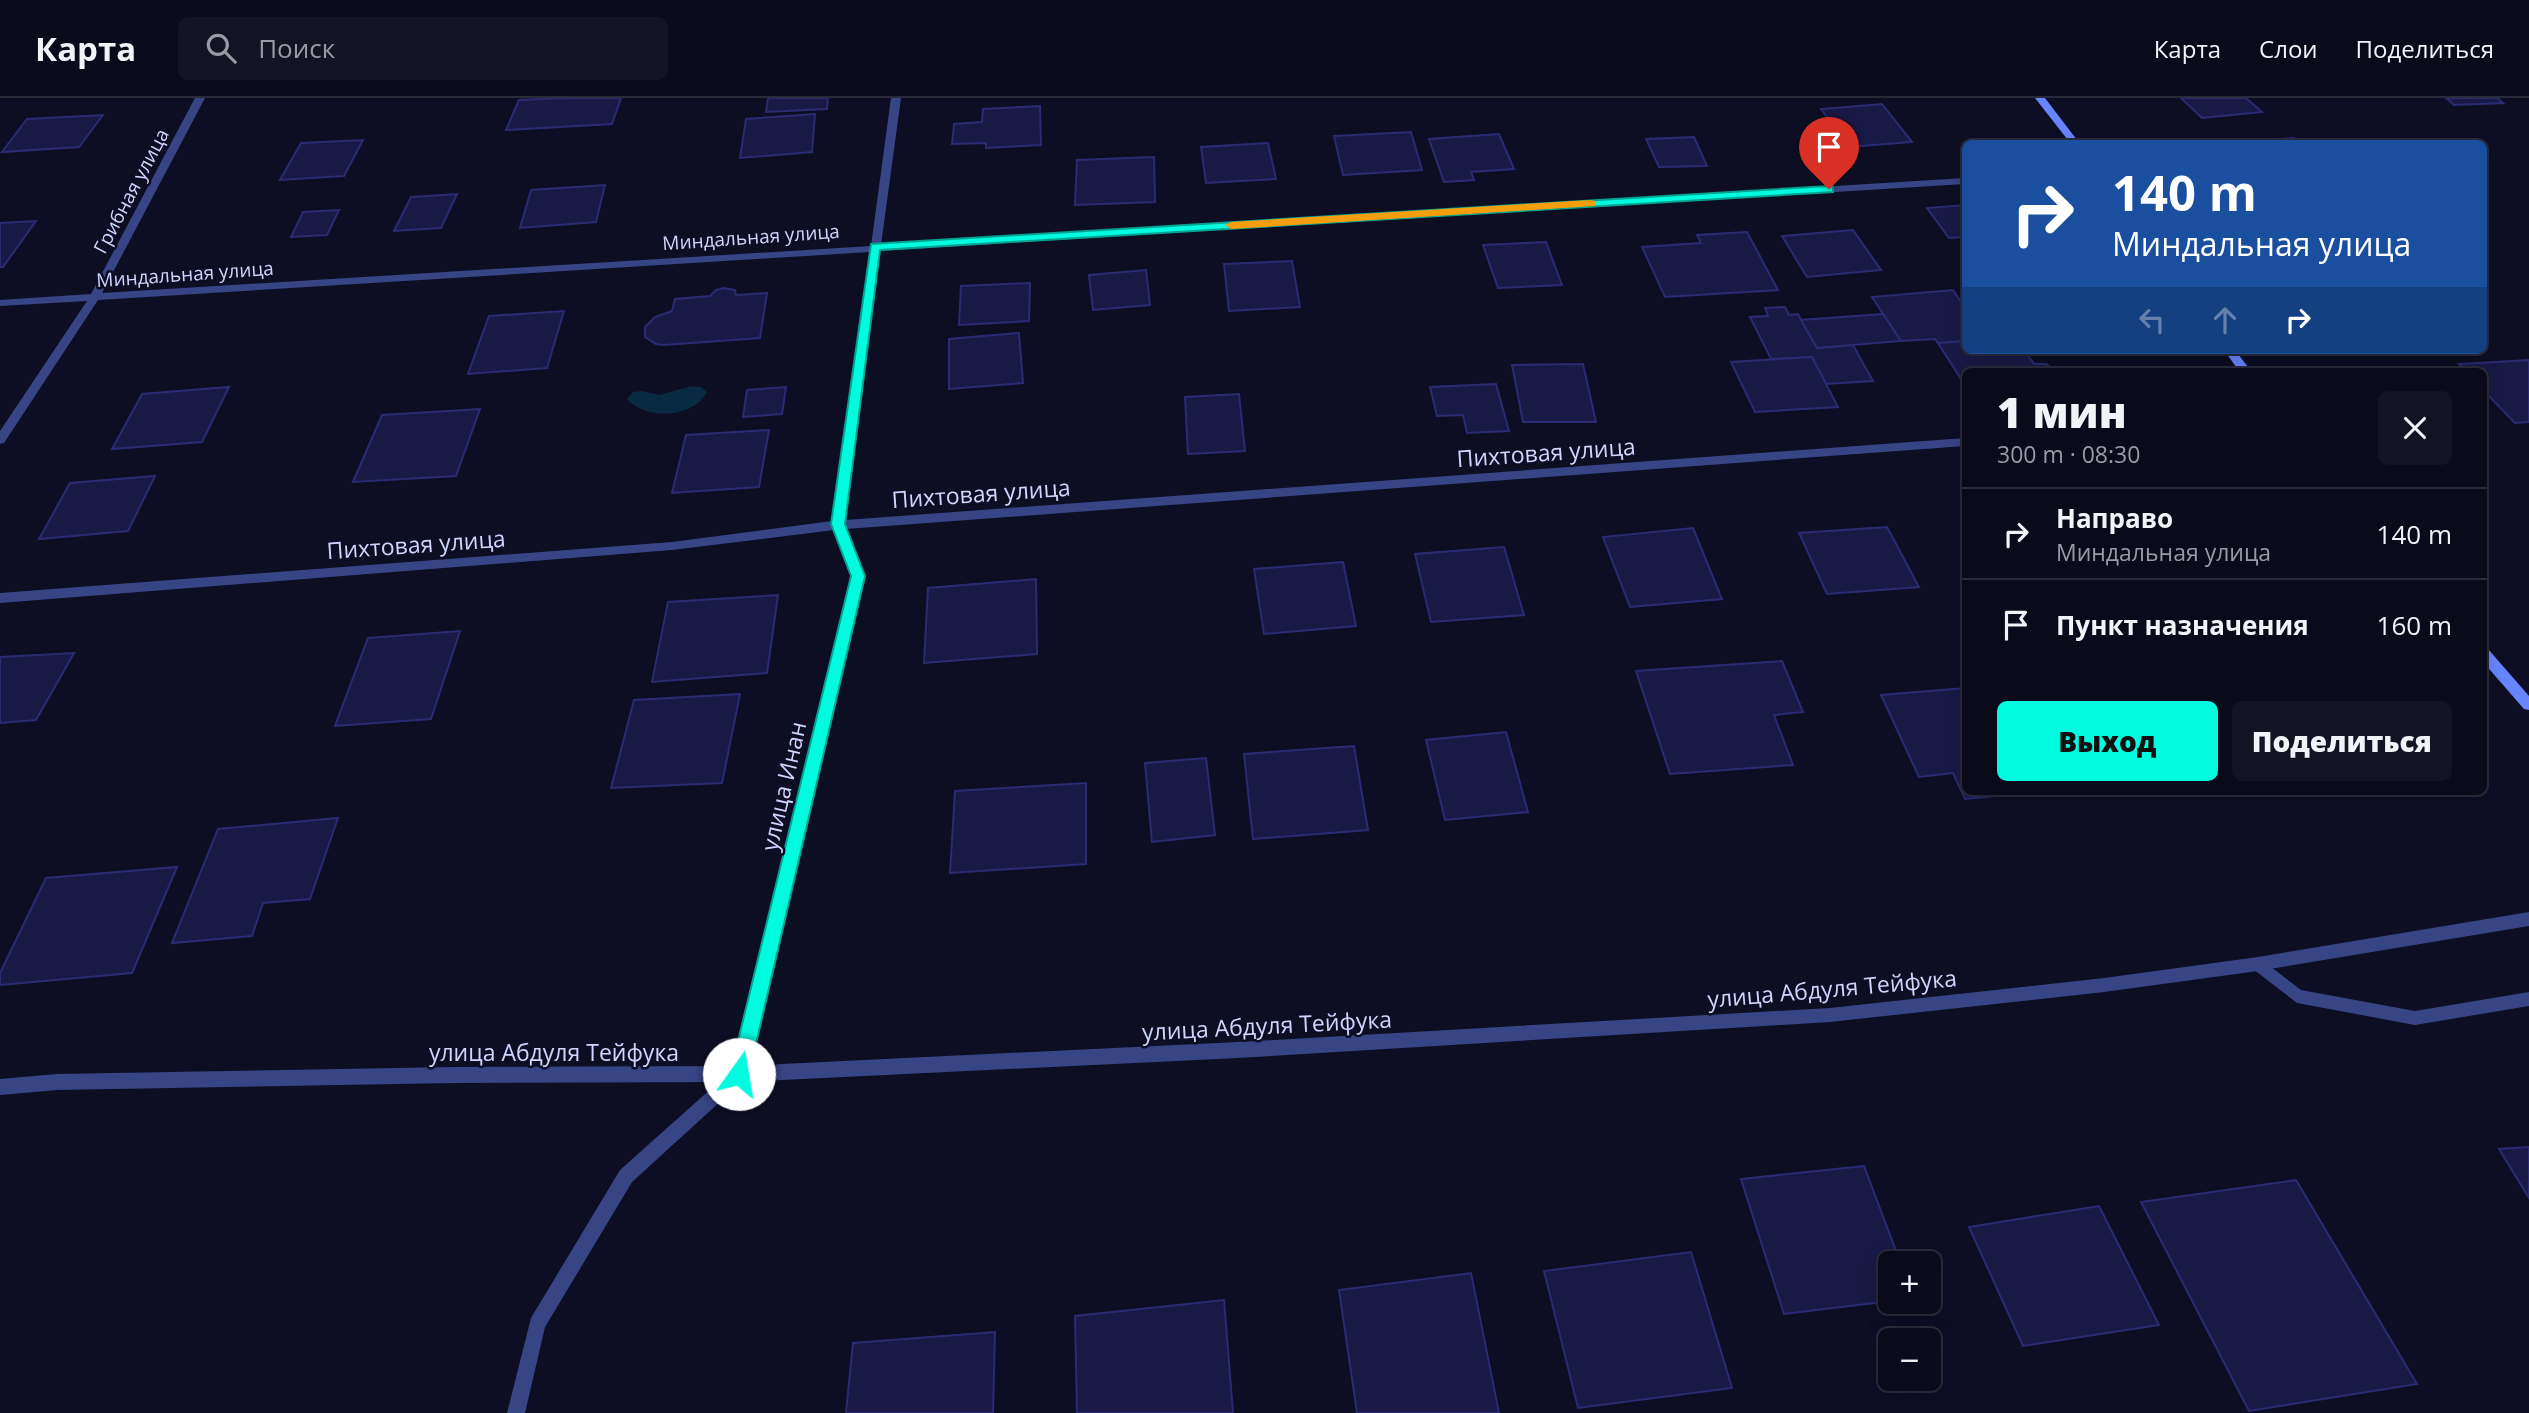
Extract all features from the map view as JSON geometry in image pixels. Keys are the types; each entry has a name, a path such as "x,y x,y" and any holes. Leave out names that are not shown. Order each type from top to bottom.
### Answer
{"main road":[{"path":"2040,98 2073,140"},
{"path":"2232,354 2243,368"},
{"path":"2487,658 2529,705"}],"street":[{"name":"Грибная улица","path":"0,440 94,298 200,98"},
{"name":"улица Инан","path":"739,1074 858,576 838,524 896,98"},
{"name":"Миндальная улица","path":"0,303 1962,181"},
{"name":"Пихтовая улица","path":"0,597 672,546 838,524 1962,442"},
{"name":"улица Абдуля Тейфука","path":"0,1087 57,1082 739,1074 1238,1050 1830,1015 2104,985 2258,964 2529,919"},
{"path":"2258,964 2297,996 2415,1018 2529,999"},
{"path":"516,1413 537,1324 626,1176 739,1074"}],"water":[{"path":"692,386 701,387 707,392 691,407 669,414 646,411 627,399 633,392 659,395"}],"building":[{"path":"621,98 612,124 506,130 519,100"},
{"path":"768,98 828,98 827,109 766,112"},
{"path":"2181,98 2246,98 2262,112 2202,118"},
{"path":"2446,98 2497,98 2503,103 2454,105"},
{"path":"1882,104 1912,142 1849,147 1821,109"},
{"path":"1040,106 1041,145 986,148 986,143 952,144 954,124 982,122 983,109"},
{"path":"815,114 812,152 740,158 746,119"},
{"path":"103,115 79,147 2,152 27,119"},
{"path":"1411,132 1422,170 1343,175 1334,136"},
{"path":"1499,134 1514,169 1471,172 1474,180 1444,182 1429,139"},
{"path":"1694,137 1707,166 1659,167 1646,139"},
{"path":"363,140 344,176 280,180 301,143"},
{"path":"1268,143 1276,179 1206,183 1201,147"},
{"path":"1154,157 1155,202 1075,205 1077,160"},
{"path":"605,185 596,222 520,228 531,190"},
{"path":"457,194 441,228 394,231 411,197"},
{"path":"1962,205 1962,237 1949,238 1927,208"},
{"path":"339,210 327,235 291,237 303,212"},
{"path":"36,221 3,267 0,267 0,223"},
{"path":"1853,230 1881,270 1807,277 1782,236"},
{"path":"1747,232 1778,290 1665,297 1642,247 1701,243 1697,235"},
{"path":"1546,242 1562,285 1498,288 1483,245"},
{"path":"1292,261 1300,307 1229,311 1224,264"},
{"path":"1146,270 1150,305 1093,310 1089,275"},
{"path":"1030,283 1029,321 959,325 961,286"},
{"path":"716,290 735,290 736,295 767,293 760,338 664,345 656,344 645,337 645,327 655,317 672,311 675,299 710,296"},
{"path":"1953,290 1962,304 1962,341 1938,343 1935,339 1901,341 1872,297"},
{"path":"1785,307 1789,315 1798,314 1817,348 1853,345 1873,381 1826,384 1812,357 1771,359 1750,317 1768,316 1765,308"},
{"path":"564,311 547,368 468,374 489,316"},
{"path":"1883,314 1901,341 1817,348 1801,320"},
{"path":"1019,333 1023,383 949,389 949,339"},
{"path":"1962,341 1962,354 2027,354 2034,364 2046,364 2052,368 1962,368 1962,380 1938,343"},
{"path":"1812,357 1838,407 1755,412 1731,362"},
{"path":"2529,360 2529,422 2515,423 2487,394 2487,368 2463,368 2459,364"},
{"path":"1583,364 1596,422 1523,422 1512,365"},
{"path":"1496,384 1509,431 1467,433 1463,415 1437,416 1430,387"},
{"path":"229,387 202,442 112,449 142,394"},
{"path":"786,387 782,414 743,417 747,390"},
{"path":"1239,394 1245,451 1188,454 1185,397"},
{"path":"480,409 456,476 353,482 382,415"},
{"path":"769,430 759,487 672,493 686,435"},
{"path":"155,476 128,531 39,539 70,483"},
{"path":"1887,527 1919,587 1827,594 1799,533"},
{"path":"1693,528 1722,599 1630,607 1603,537"},
{"path":"1504,547 1524,615 1431,622 1415,554"},
{"path":"1343,562 1356,626 1264,634 1254,569"},
{"path":"1036,579 1037,654 924,663 928,588"},
{"path":"778,595 767,673 652,682 668,602"},
{"path":"460,631 431,719 335,726 368,638"},
{"path":"74,653 36,720 0,723 0,657"},
{"path":"1782,661 1803,712 1774,715 1793,765 1670,774 1636,671"},
{"path":"1962,688 1962,792 1953,773 1919,777 1881,695"},
{"path":"740,694 722,783 611,788 634,700"},
{"path":"1506,732 1528,812 1445,820 1426,740"},
{"path":"1354,746 1368,830 1253,839 1244,754"},
{"path":"1206,758 1215,835 1152,842 1145,763"},
{"path":"1086,783 1086,864 950,873 955,791"},
{"path":"1963,795 2008,795 1965,799"},
{"path":"338,818 310,899 263,903 252,936 172,943 218,829"},
{"path":"177,867 132,973 0,985 0,973 46,878"},
{"path":"2529,1147 2529,1198 2499,1149"},
{"path":"1864,1166 1896,1251 1878,1251 1878,1302 1784,1314 1741,1179"},
{"path":"2296,1180 2417,1384 2249,1411 2141,1202"},
{"path":"2099,1206 2159,1325 2023,1346 1969,1227"},
{"path":"1691,1252 1732,1388 1578,1408 1544,1271"},
{"path":"1471,1273 1499,1413 1357,1413 1339,1290"},
{"path":"1224,1300 1233,1413 1077,1413 1075,1316"},
{"path":"995,1332 993,1413 846,1413 853,1343"}],"slow traffic":[{"path":"1231,225 1591,204"}],"route":[{"path":"739,1074 858,576 838,524 875,247 1829,189"}]}
